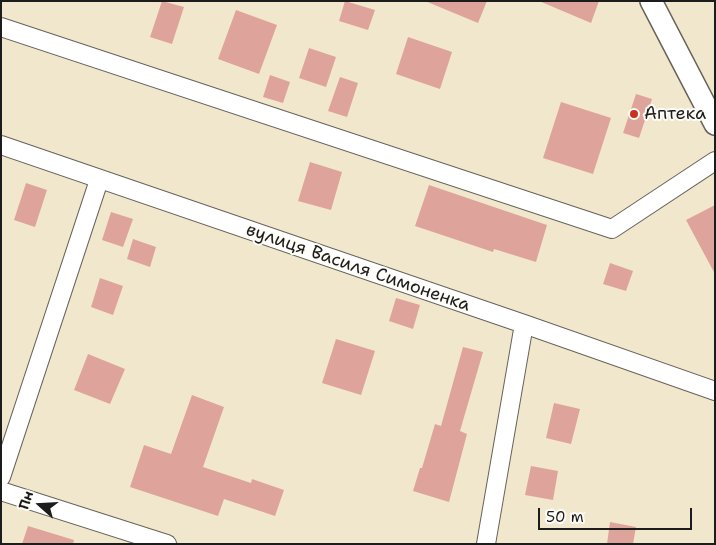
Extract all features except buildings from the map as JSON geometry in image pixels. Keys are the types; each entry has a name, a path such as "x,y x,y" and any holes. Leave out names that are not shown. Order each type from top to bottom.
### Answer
{"street":[{"path":"651,1 715,124"},
{"path":"1,27 612,229 715,161"},
{"name":"вулиця Василя Симоненка","path":"1,146 715,391"},
{"path":"1,477 99,180"},
{"path":"486,544 524,324"},
{"path":"1,491 167,544"}],"place":[{"name":"Аптека","path":"634,114"}]}
